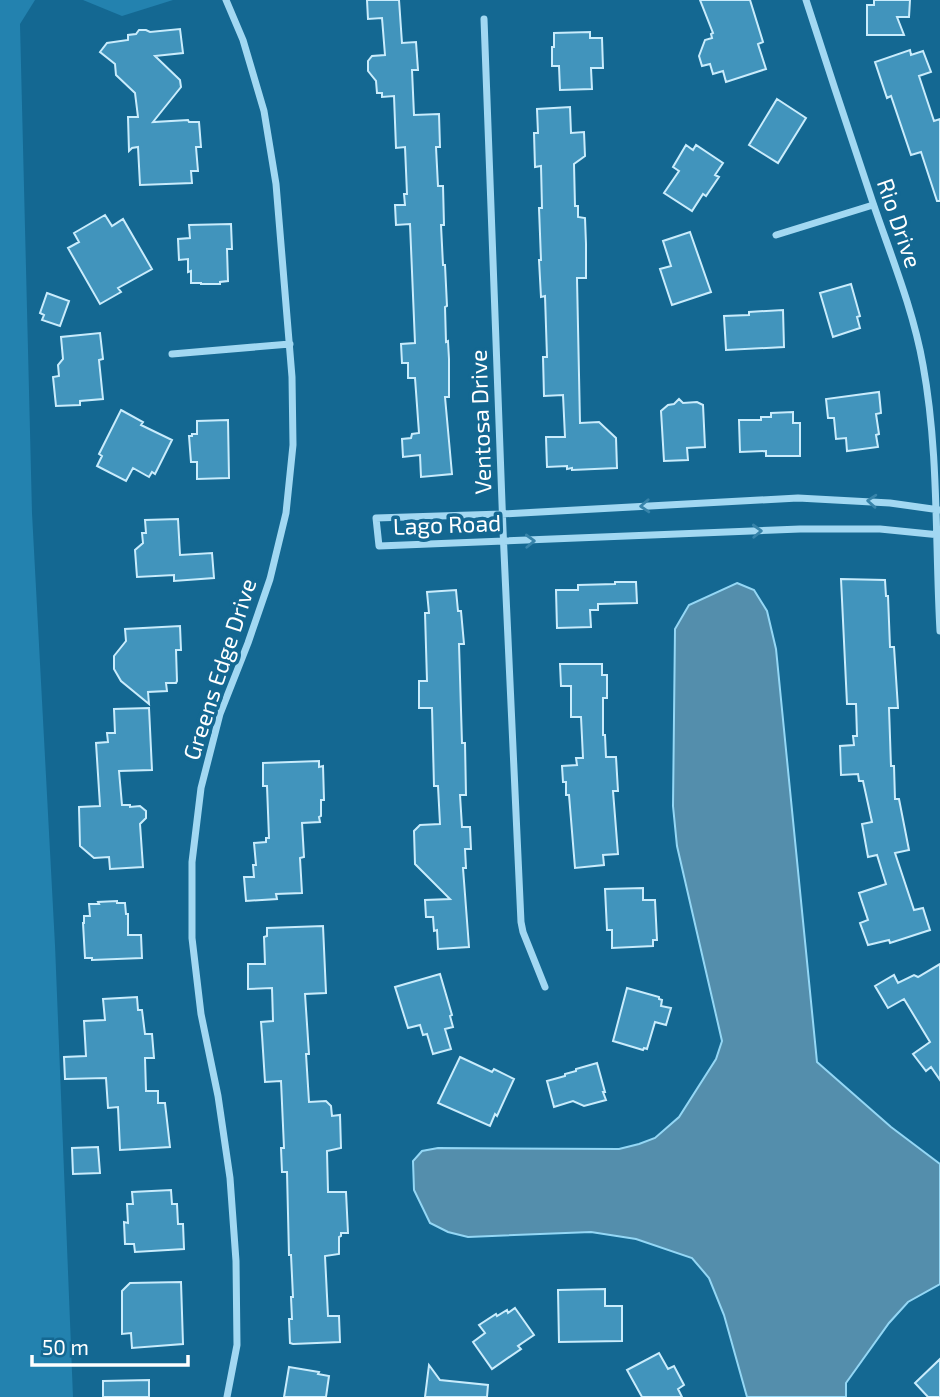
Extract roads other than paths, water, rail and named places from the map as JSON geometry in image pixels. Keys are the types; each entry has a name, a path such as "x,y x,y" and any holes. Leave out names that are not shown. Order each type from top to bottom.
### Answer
{"street":[{"name":"Greens Edge Drive","path":"226,0 243,40 264,111 276,184 290,344 293,445 286,513 270,579 220,714 201,788 192,862 192,939 201,1014 218,1096 228,1164 236,1261 237,1345 227,1397"},
{"name":"Rio Drive","path":"806,0 901,284 923,364 930,412 937,509 940,631"},
{"name":"Ventosa Drive","path":"484,19 502,514 521,922 545,987"},
{"path":"776,235 873,205"},
{"path":"172,354 290,344"},
{"name":"Lago Road","path":"937,509 853,500 798,498 376,518 379,546 800,529 880,529 938,535"}]}
